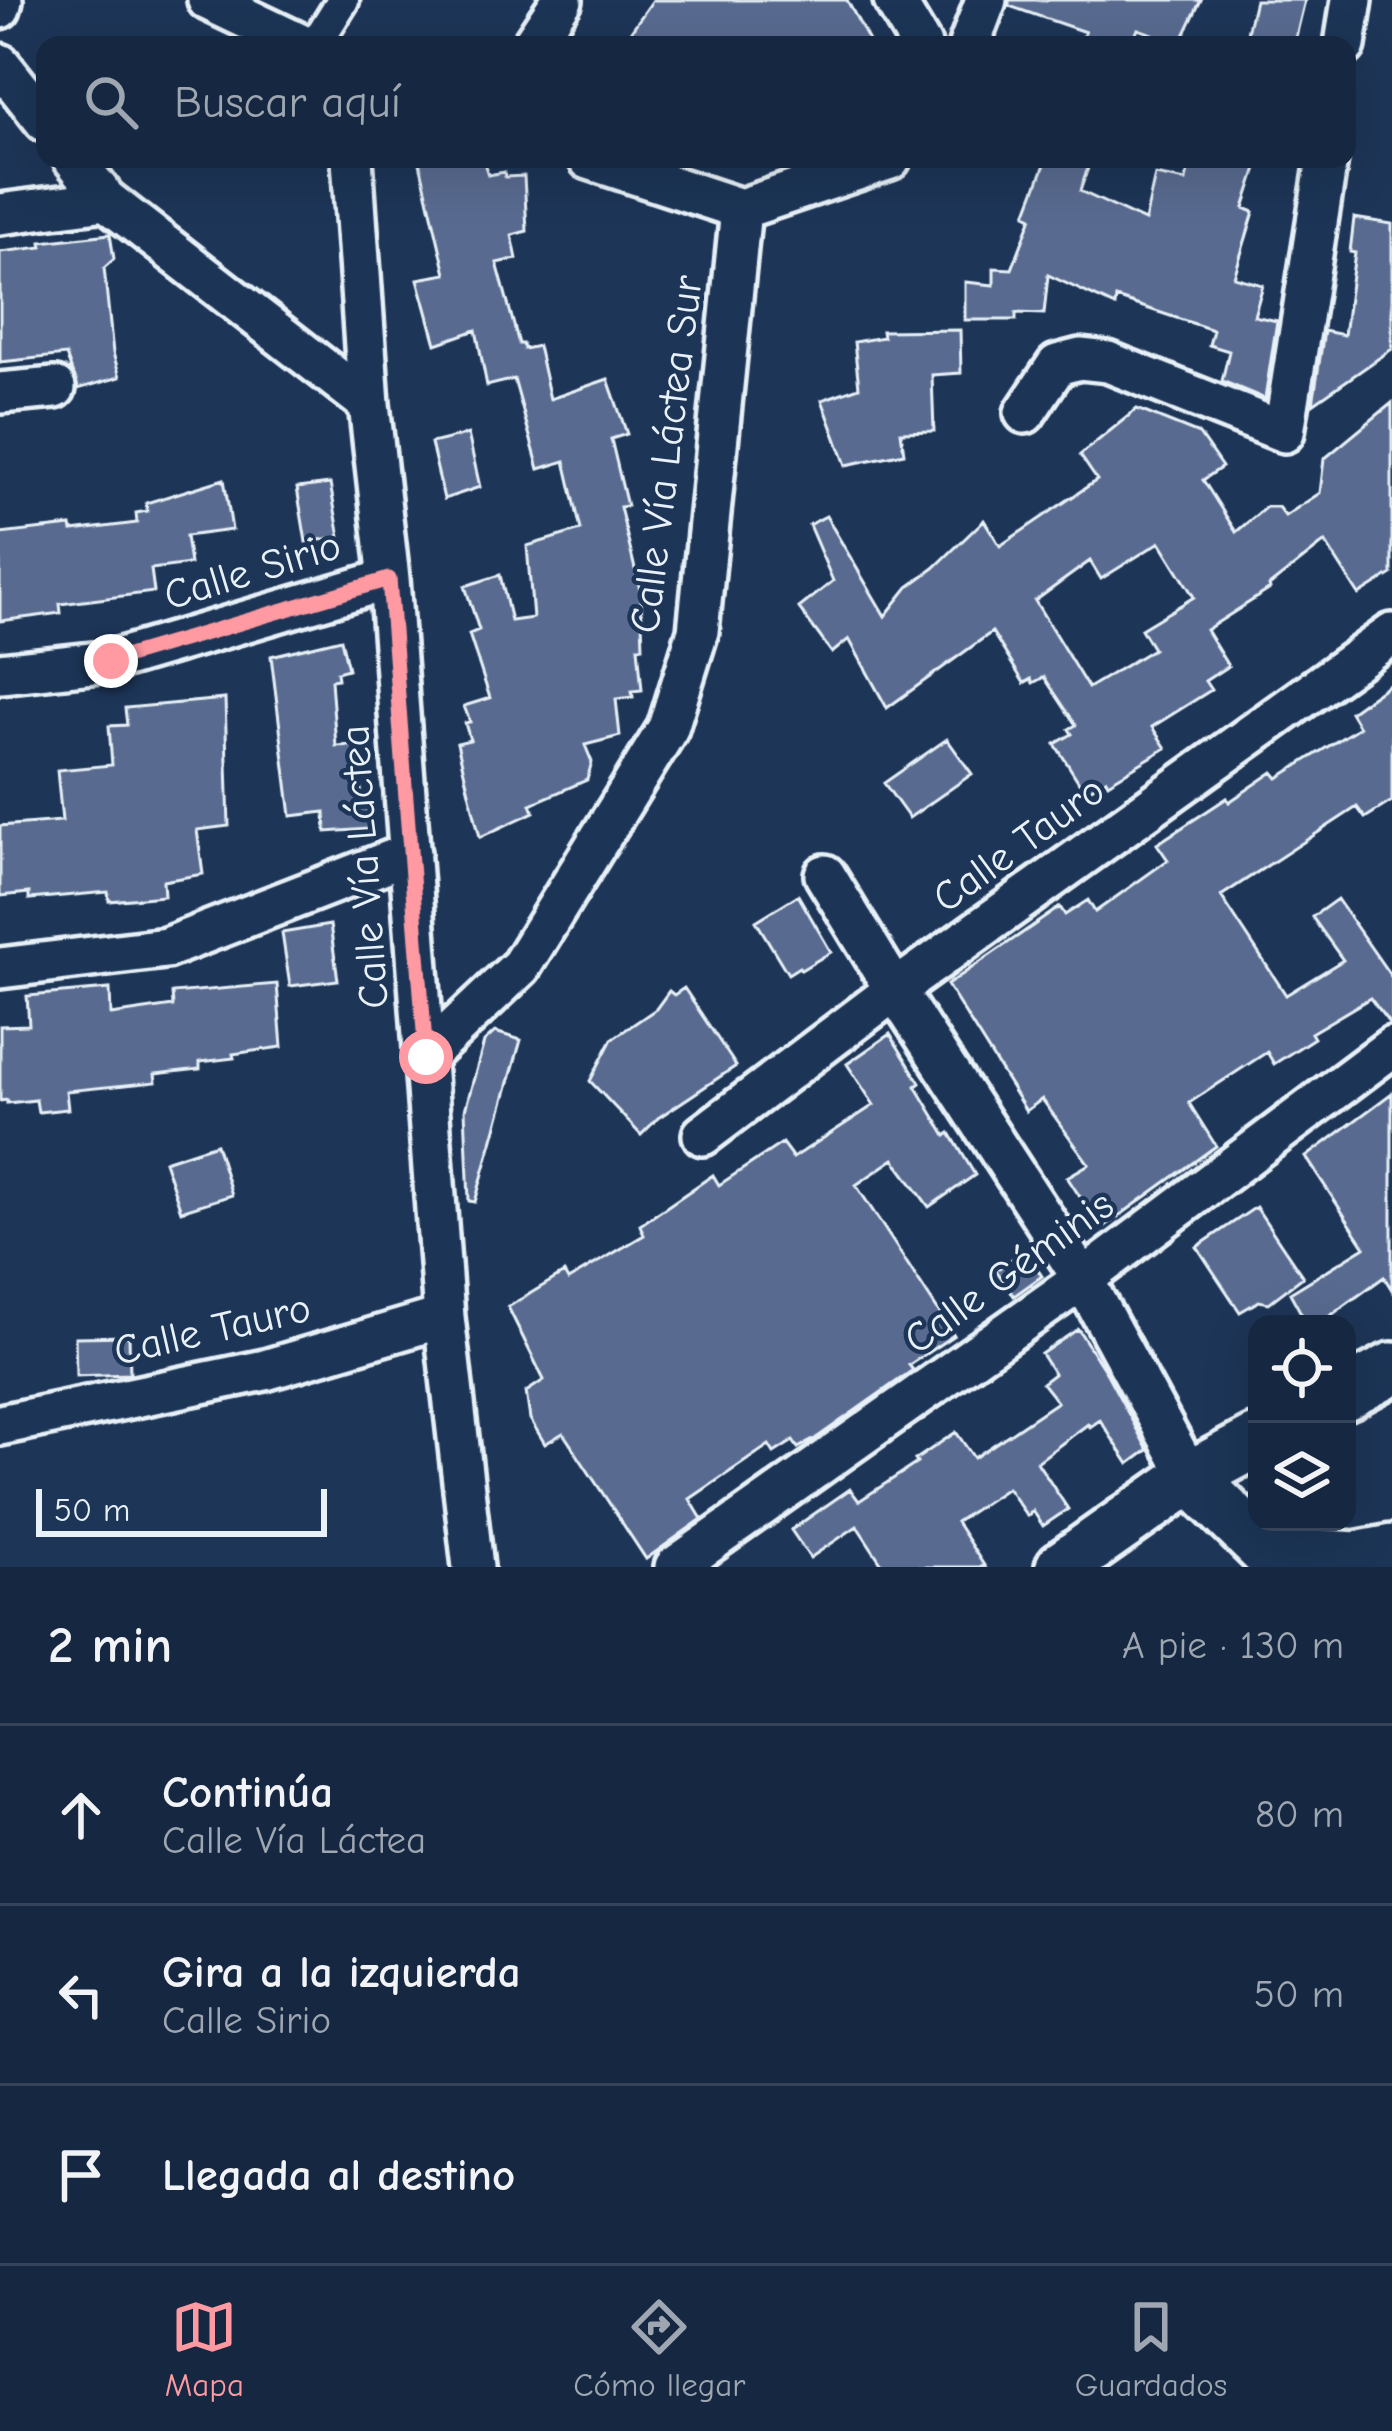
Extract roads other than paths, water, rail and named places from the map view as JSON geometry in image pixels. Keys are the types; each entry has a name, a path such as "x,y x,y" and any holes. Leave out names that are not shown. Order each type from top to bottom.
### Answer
{"street":[{"path":"208,0 283,36"},
{"path":"321,36 343,0"},
{"path":"538,36 562,0"},
{"path":"894,0 916,36"},
{"path":"972,36 986,0"},
{"path":"1346,36 1352,0"},
{"path":"0,64 36,110"},
{"path":"81,168 106,200 369,404"},
{"name":"Calle Vía Láctea","path":"353,168 369,404 389,579 444,1317 473,1567"},
{"path":"617,168 741,208 863,168"},
{"path":"1025,413 1058,365 1080,359 1108,362 1284,432 1326,168"},
{"path":"0,214 106,200"},
{"name":"Calle Vía Láctea Sur","path":"426,1057 521,966 668,728 698,631 741,208"},
{"path":"0,393 56,388"},
{"name":"Calle Sirio","path":"0,673 111,661 389,579"},
{"name":"Calle Tauro","path":"703,1135 895,990 1392,634"},
{"path":"0,968 166,948 410,853"},
{"path":"825,875 1082,1279 1190,1477 1294,1560 1392,1551"},
{"name":"Calle Géminis","path":"675,1567 1082,1279 1392,1047"},
{"name":"Calle Tauro","path":"0,1425 265,1370 444,1317"},
{"path":"1356,1388 1392,1369"},
{"path":"1062,1567 1190,1477 1248,1446"}]}
